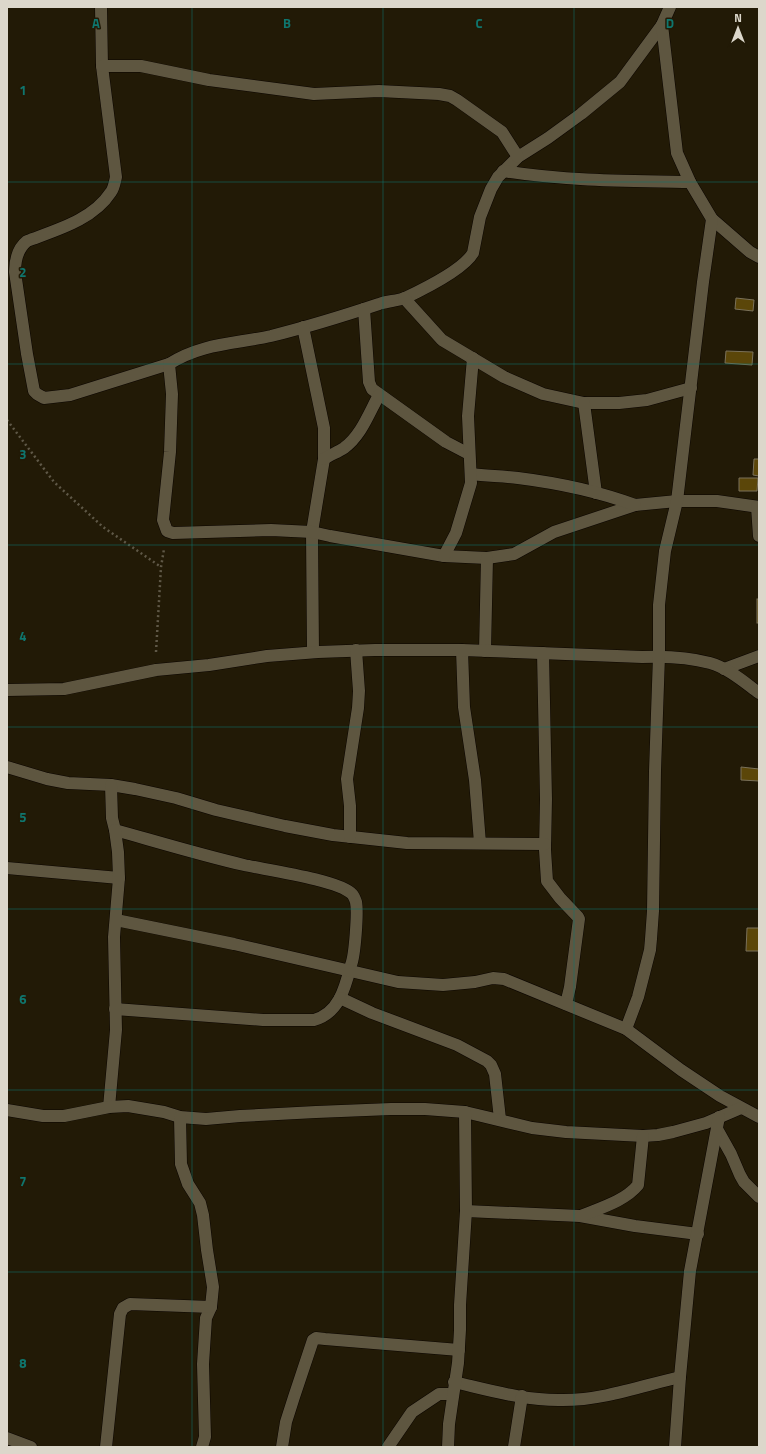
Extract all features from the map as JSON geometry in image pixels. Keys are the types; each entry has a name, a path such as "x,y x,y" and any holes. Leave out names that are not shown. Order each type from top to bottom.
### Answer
{"street":[{"path":"100,7 102,66 116,177 112,191 99,206 75,223 27,241 22,245 15,261 15,272 26,354 34,391 44,398 70,396 169,364 209,346 270,336 404,298 452,271 470,257 475,249 480,217 489,194 498,177 518,157 581,114 620,82 662,25 670,7"},
{"path":"662,25 678,153 690,182 712,219 750,252 759,257"},
{"path":"102,66 141,66 210,80 314,94 379,91 439,94 450,96 502,132 518,157"},
{"path":"503,171 561,178 690,182"},
{"path":"626,1029 638,997 649,955 654,911 655,771 659,656 659,605 665,551 678,501 703,282 712,219"},
{"path":"404,298 442,340 504,377 558,398 584,404 636,402 691,388"},
{"path":"364,309 369,382 372,389 378,395 446,442 469,454"},
{"path":"303,327 324,428 324,458 312,532 313,652"},
{"path":"444,556 456,533 469,491 471,474 468,416 473,358"},
{"path":"169,364 172,394 170,452 163,520 167,531 173,533 271,530 312,532 444,556 487,558 514,554 554,532 635,505 678,501 717,501 758,507 759,536"},
{"path":"324,458 339,451 351,441 367,418 378,395"},
{"path":"584,404 596,492"},
{"path":"471,474 516,478 596,492 635,505"},
{"path":"485,651 487,558"},
{"path":"350,836 350,806 347,779 358,708 359,691 356,650"},
{"path":"7,690 64,689 156,670 267,656 356,650 462,650 659,656 710,663 740,678 759,694"},
{"path":"462,650 464,707 475,780 480,843"},
{"path":"543,653 546,791 545,844 548,882 579,920 570,987 566,1004"},
{"path":"724,669 759,656"},
{"path":"7,768 68,783 111,785 135,789 285,826 350,836 407,843 545,844"},
{"path":"109,1107 116,1030 114,937 119,878 118,852 112,818 111,785"},
{"path":"115,830 245,865 336,884 350,892 353,895 356,904 354,952 350,970 340,998 336,1005 327,1014 314,1020 263,1020 115,1009"},
{"path":"7,868 119,878"},
{"path":"116,920 350,970 398,982 444,985 475,982 490,978 500,978 626,1029 680,1070 720,1096 759,1117"},
{"path":"340,998 372,1013 457,1045 487,1061 491,1065 495,1074 500,1119"},
{"path":"7,1110 33,1115 57,1116 109,1107 128,1106 164,1112 180,1117 206,1119 391,1109 465,1112 500,1119 532,1128 566,1132 643,1136 673,1132 706,1123 718,1123 741,1108"},
{"path":"448,1447 453,1388 459,1350 466,1211 465,1112"},
{"path":"180,1117 181,1164 188,1184 200,1203 203,1214 213,1287 211,1307 206,1318 203,1364 205,1437 202,1447"},
{"path":"718,1123 740,1175 744,1182 759,1197"},
{"path":"675,1447 690,1272 718,1123"},
{"path":"580,1216 618,1200 631,1193 638,1186 643,1136"},
{"path":"466,1211 580,1216 635,1226 698,1234"},
{"path":"106,1447 120,1314 124,1308 130,1304 211,1307"},
{"path":"282,1447 286,1422 313,1340 316,1338 459,1350"},
{"path":"388,1447 412,1412 439,1394 453,1388 562,1400 577,1400 625,1392 680,1377"},
{"path":"514,1447 522,1396"},
{"path":"7,1438 31,1447"}],"path":[{"path":"7,420 54,482 103,527 161,567"},
{"path":"156,670 161,567 167,531"}],"building":[{"path":"736,298 754,300 753,311 735,309"},
{"path":"726,351 753,352 752,365 725,363"},
{"path":"754,459 759,459 759,476 753,475"},
{"path":"739,478 758,478 757,491 739,491"},
{"path":"757,599 759,599 759,623 757,623"},
{"path":"741,767 759,769 759,781 741,780"},
{"path":"747,928 759,928 759,951 746,951"}]}
